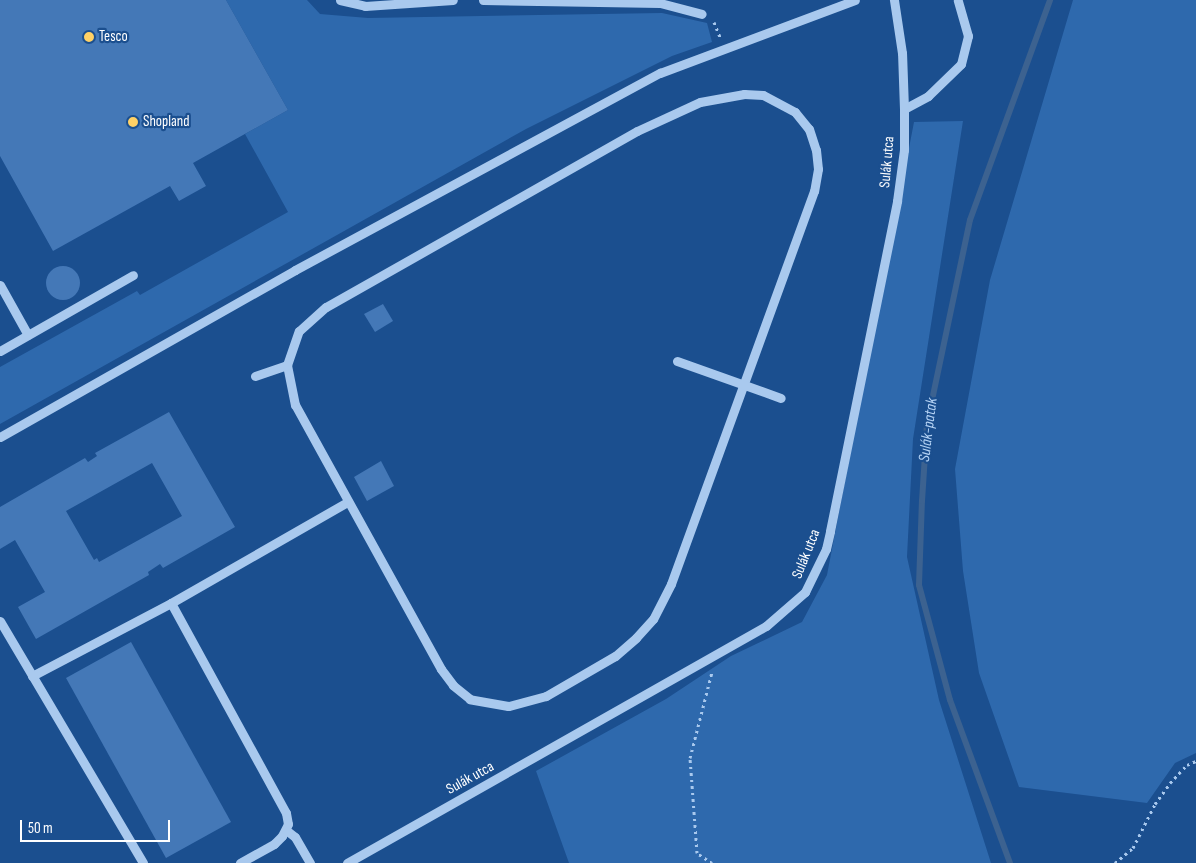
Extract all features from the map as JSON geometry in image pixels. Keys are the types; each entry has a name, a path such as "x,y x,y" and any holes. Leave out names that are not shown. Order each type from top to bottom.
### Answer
{"street":[{"path":"340,0 365,6 453,0"},
{"path":"483,0 660,3 702,14"},
{"path":"0,437 532,140 660,73 855,0"},
{"name":"Sulák utca","path":"347,863 717,655 787,610 805,592 826,549 897,201 904,150 904,109 902,53 894,0"},
{"path":"904,109 928,96 961,64 968,36 958,0"},
{"path":"744,94 763,95 795,112 809,128 816,150 818,169 814,191 742,384 671,584 653,619 615,656 527,704 487,704 470,699 453,685 347,502 295,405 287,366 299,331 326,307 637,131 700,102 744,94"},
{"path":"0,351 133,275"},
{"path":"0,285 28,335"},
{"path":"677,361 781,398"},
{"path":"255,376 287,366"},
{"path":"32,676 171,603 347,502"},
{"path":"171,603 286,812 286,830 274,844 240,863"},
{"path":"0,621 143,863"},
{"path":"286,830 295,837 310,863"}],"path":[{"path":"702,14 716,24 724,49"},
{"path":"712,863 696,853 690,758 717,655"},
{"path":"1115,863 1133,848 1155,804 1170,783 1187,765 1196,761"}],"shaded area":[{"path":"226,0 307,0 320,14 368,18 662,13 707,23 712,42 672,56 526,129 0,424 0,367 137,291 140,295 288,212 245,134 288,110"},
{"path":"1073,0 1196,0 1196,753 1175,763 1147,803 1019,787 979,673 963,571 955,469 990,280"},
{"path":"963,121 913,439 907,557 939,700 991,863 569,863 536,771 666,699 731,656 802,622 827,575 914,122"}],"building":[{"name":"Shopland","path":"0,0 226,0 288,110 193,163 206,186 179,201 170,186 53,251 0,156"},
{"path":"63,266 75,271 80,283 75,295 63,300 51,295 46,283 51,271"},
{"path":"383,304 393,321 375,332 364,314"},
{"path":"169,412 235,527 163,568 160,564 148,572 149,575 36,639 18,607 45,592 15,540 0,549 0,507 85,458 88,462 97,456 95,453","holes":["152,463 182,516 99,562 97,558 94,560 66,511"]},
{"path":"381,461 394,486 367,501 354,477"},
{"path":"131,642 231,822 166,858 66,678"}],"waterway":[{"name":"Sulák-patak","path":"1010,863 950,700 919,585 922,501 927,424 970,220 1050,0"}],"place":[{"name":"Tesco","path":"89,37"},
{"name":"Shopland","path":"133,122"}]}
